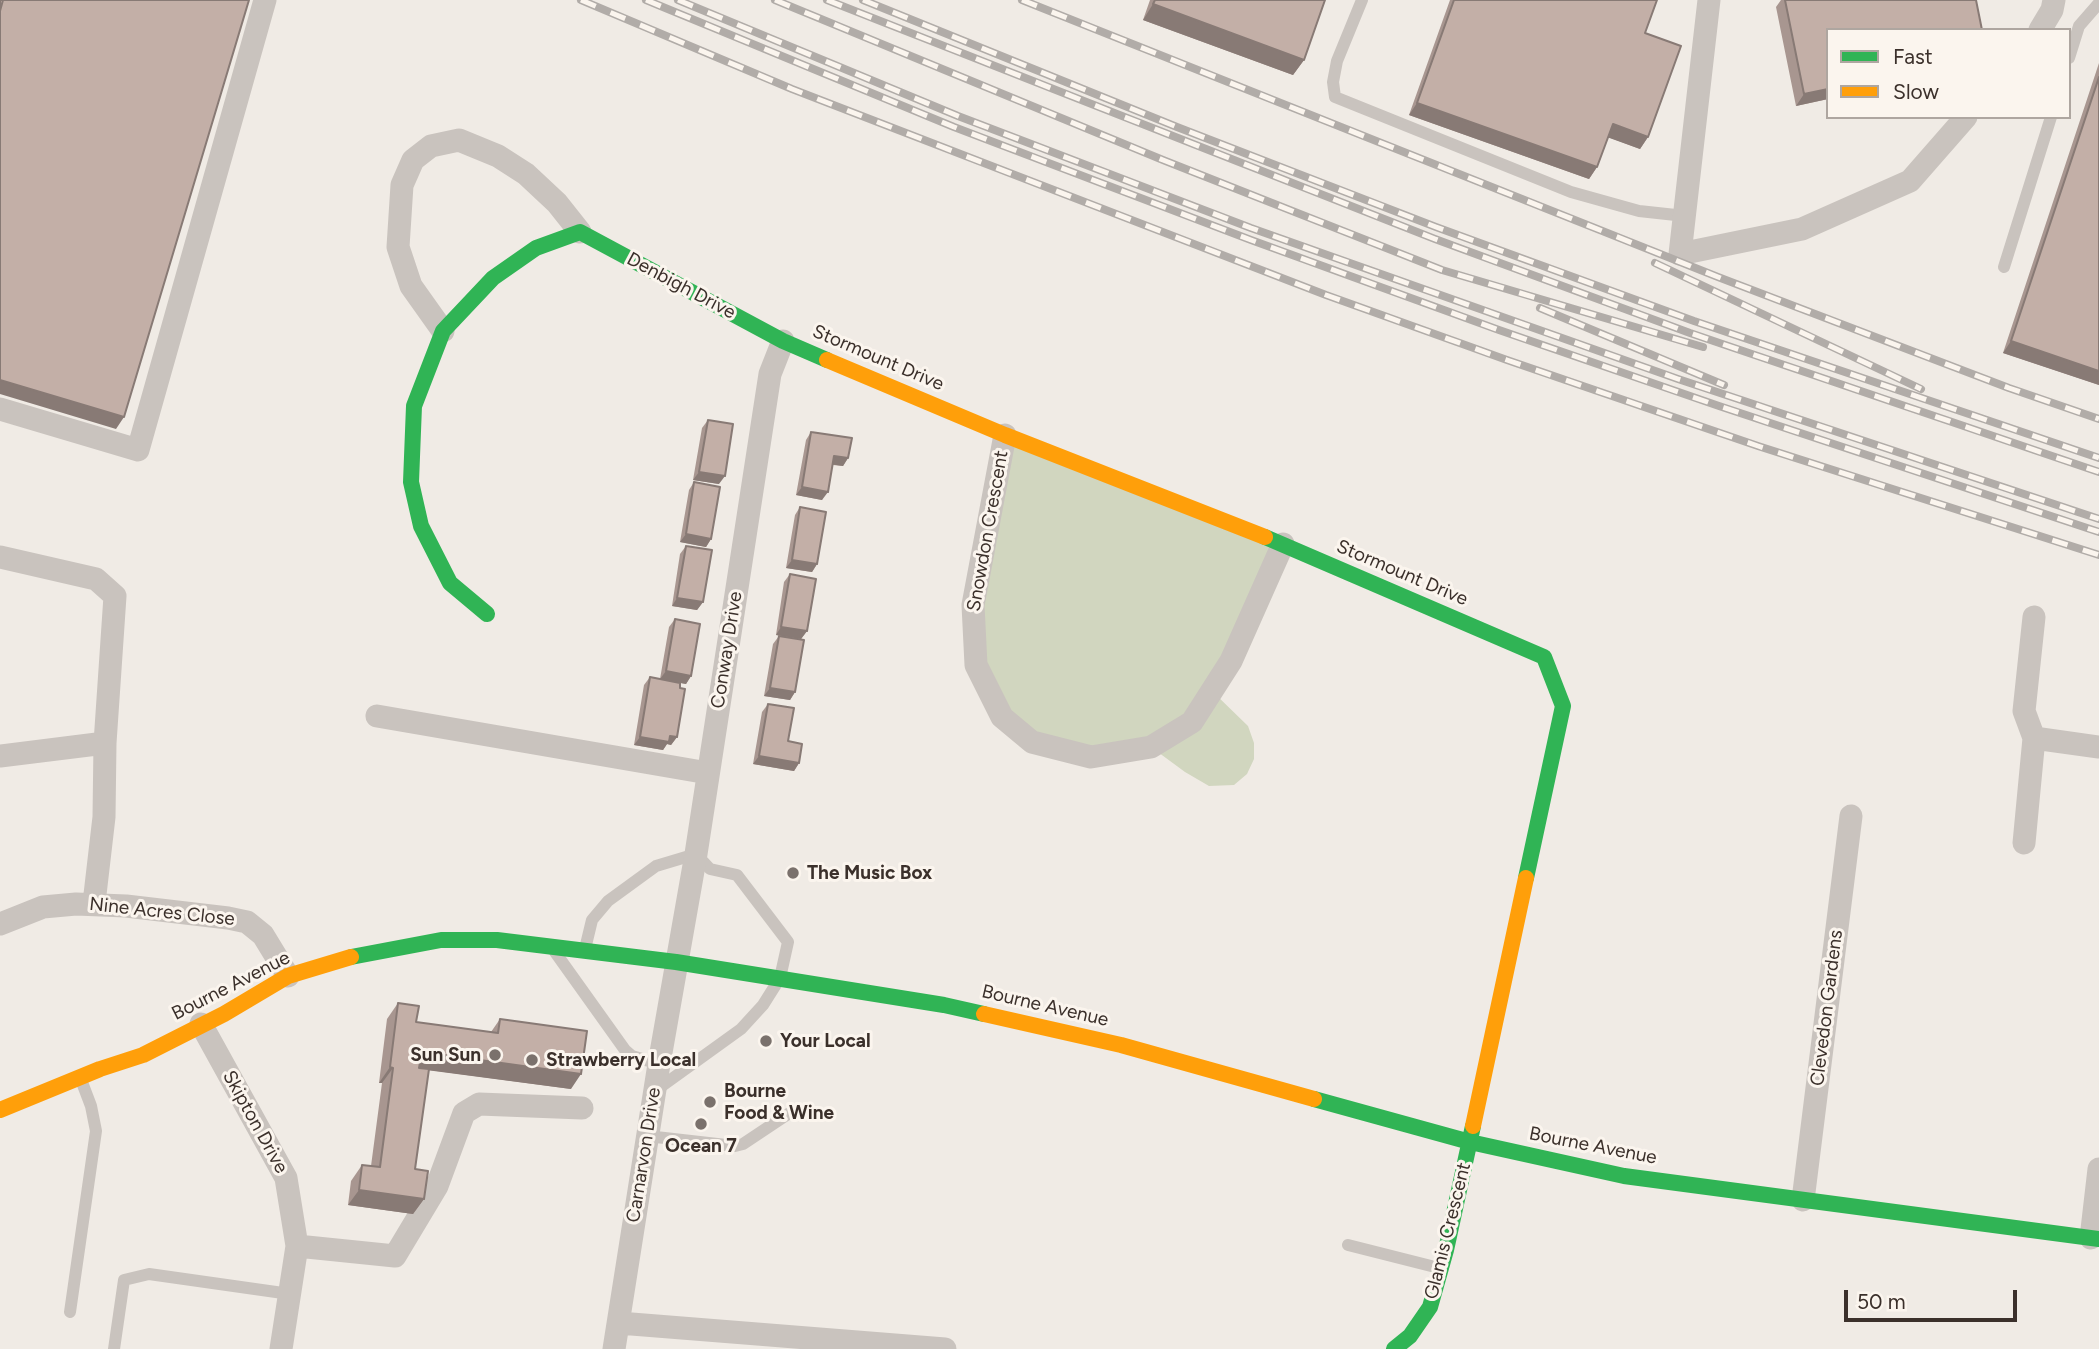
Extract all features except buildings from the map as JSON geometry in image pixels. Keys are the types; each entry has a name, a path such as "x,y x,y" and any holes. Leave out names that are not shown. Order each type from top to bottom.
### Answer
{"street":[{"path":"0,410 138,450 265,0"},
{"path":"1709,0 1681,254 1802,229 1910,181 1964,119"},
{"path":"2041,28 2052,10 2054,0"},
{"name":"Denbigh Drive","path":"443,331 411,286 398,247 401,185 413,160 431,146 459,140 498,156 526,174 557,202 580,232 783,341"},
{"path":"487,614 450,583 421,526 411,482 414,406 443,331 493,278 536,248 580,232"},
{"name":"Stormount Drive","path":"783,341 1005,435 1283,544 1544,657 1563,705 1470,1142"},
{"name":"Conway Drive","path":"676,962 770,374 783,341"},
{"name":"Snowdon Crescent","path":"1005,435 973,605 976,665 1002,717 1032,742 1090,757 1151,747 1192,722 1231,661 1283,544"},
{"path":"0,557 96,579 115,596 105,743 104,817 94,903"},
{"path":"2024,843 2034,738 2024,711 2035,617"},
{"path":"377,716 708,773"},
{"path":"2034,738 2099,747"},
{"path":"0,755 105,743"},
{"name":"Clevedon Gardens","path":"1803,1200 1852,816"},
{"name":"Nine Acres Close","path":"5,922 43,908 94,903 229,918 247,922 263,935 288,976"},
{"name":"Bourne Avenue","path":"0,1110 80,1076 143,1055 224,1014 288,976 363,953 441,940 497,940 676,962 944,1005 1121,1045 1470,1142 1624,1176 2095,1239"},
{"name":"Carnarvon Drive","path":"614,1349 676,962"},
{"name":"Skipton Drive","path":"201,1024 286,1178 297,1246 281,1349"},
{"path":"297,1246 395,1256 437,1186 464,1113 479,1104 582,1108"},
{"name":"Glamis Crescent","path":"1394,1349 1409,1336 1430,1307 1470,1142"},
{"path":"2095,1239 2099,1169"},
{"path":"619,1323 945,1349"}],"lane":[{"path":"1362,0 1337,61 1333,82 1335,97 1571,192 1639,211 1685,216"},
{"path":"2071,52 2079,26 2099,3"},
{"path":"2004,267 2050,119"},
{"path":"585,949 592,919 608,901 656,866 695,854 710,869 737,875 788,942 780,978 763,1005 741,1029 654,1091"},
{"path":"551,946 625,1050 632,1056 659,1064"},
{"path":"71,1312 96,1131 91,1106 80,1076"},
{"path":"647,1136 735,1146 743,1144 788,1114"},
{"path":"1348,1245 1441,1268"},
{"path":"114,1349 124,1280 149,1274 290,1294"}],"green space":[{"path":"1005,435 1283,544 1212,691 1248,726 1254,743 1254,759 1247,774 1234,785 1209,786 1151,747 1091,757 1032,742 976,665"}],"railway":[{"path":"581,0 792,89 1326,295 1758,446 2099,555"},
{"path":"646,0 954,127 1251,240 1719,406 2099,532"},
{"path":"678,0 958,116 1251,228 1678,379 2099,519"},
{"path":"775,0 1163,160 1442,270 1703,347"},
{"path":"827,0 1435,239 1690,333 2099,472"},
{"path":"863,0 1177,127 1436,227 1694,321 2099,458"},
{"path":"1022,0 1718,277 2009,388 2099,419"},
{"path":"1655,263 1921,389"},
{"path":"1540,308 1724,385"}],"traffic: fast":[{"path":"487,614 450,583 421,526 411,482 414,406 443,331 493,278 536,248 580,232 783,341 827,360"},
{"path":"1265,537 1544,657 1563,706 1526,878"},
{"path":"351,957 441,940 497,940 676,962 944,1005 984,1014"},
{"path":"1314,1099 1470,1142 1624,1176 2099,1239"},
{"path":"1394,1349 1410,1336 1430,1307 1446,1250 1473,1126"}],"traffic: slow":[{"path":"827,360 1005,435 1265,537"},
{"path":"1473,1126 1526,878"},
{"path":"0,1110 100,1069 143,1055 224,1014 288,976 351,957"},
{"path":"984,1014 1121,1045 1314,1099"}],"place":[{"name":"The Music Box","path":"793,873"},
{"name":"Your Local","path":"766,1041"},
{"name":"Sun Sun","path":"495,1055"},
{"name":"Strawberry Local","path":"532,1060"},
{"name":"Bourne Food & Wine","path":"710,1102"},
{"name":"Ocean 7","path":"701,1124"}]}
